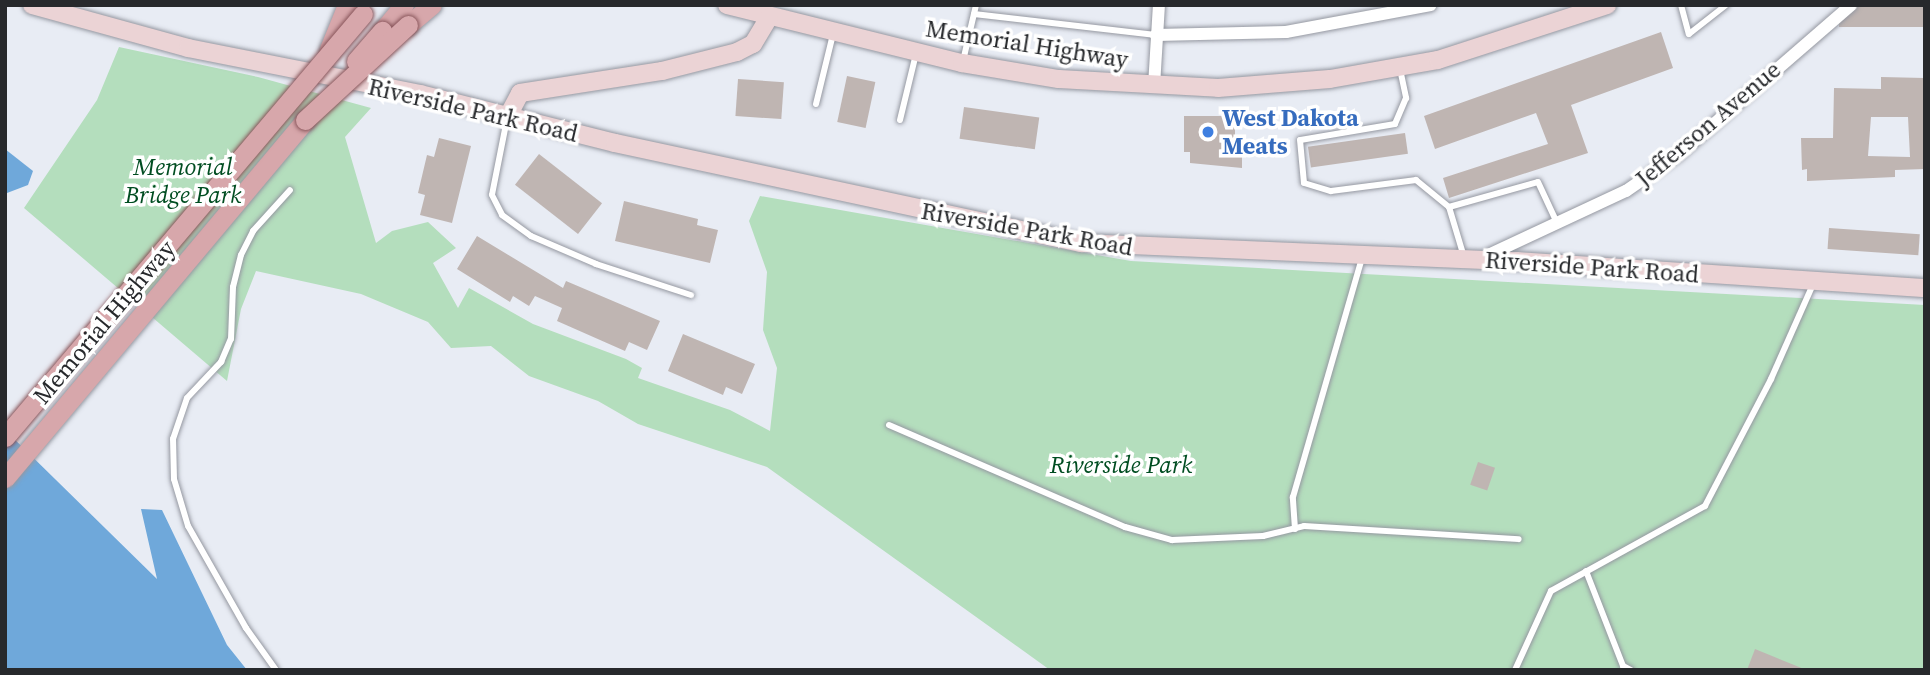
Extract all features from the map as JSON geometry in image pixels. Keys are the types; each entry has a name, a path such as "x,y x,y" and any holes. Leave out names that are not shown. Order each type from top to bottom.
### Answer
{"main road":[{"name":"Riverside Park Road","path":"32,5 188,48 420,94 886,204 1081,243 1471,260 1925,288"},
{"name":"Memorial Highway","path":"5,478 404,5"},
{"path":"305,120 432,5"},
{"name":"Memorial Highway","path":"727,5 750,8 769,17 962,63 1059,79 1154,86 1282,84 1399,67 1503,42 1607,5"},
{"name":"Memorial Highway","path":"5,437 324,59 360,8"},
{"path":"508,116 520,93 662,71 737,52 753,44 769,17"}],"street":[{"path":"1154,86 1159,5"},
{"path":"1156,35 1286,32 1431,5"},
{"name":"Jefferson Avenue","path":"1471,260 1626,191 1678,155 1851,5"}],"lane":[{"path":"962,63 976,5"},
{"path":"1681,5 1689,34 1726,5"},
{"path":"974,14 1156,35"},
{"path":"816,103 834,32"},
{"path":"901,120 916,52"},
{"path":"1399,67 1406,98 1395,124 1300,140 1304,183 1331,191 1416,180 1449,207 1471,260"},
{"path":"508,116 492,195 502,215 531,236 596,264 691,295"},
{"path":"1449,207 1538,182 1557,223"},
{"path":"276,670 246,628 188,526 174,479 173,439 187,398 221,362 231,339 233,287 241,255 253,231 290,190"},
{"path":"1295,529 1293,497 1363,256"},
{"path":"1516,670 1551,591 1705,506 1771,379 1814,282"},
{"path":"889,425 1125,527 1172,540 1263,536 1295,529 1342,526 1520,539"},
{"path":"1586,571 1623,666 1631,670"}],"green space":[{"name":"Riverside Park","path":"119,47 258,77 371,108 345,137 376,243 392,231 428,222 456,248 433,263 458,308 469,288 533,324 626,359 642,368 638,378 730,410 770,431 777,368 763,330 767,272 749,221 760,196 1131,261 1925,305 1925,670 1050,670 767,467 638,424 598,401 529,376 491,346 451,348 428,322 361,294 256,271 241,309 227,381 24,208 97,100"}],"water":[{"path":"5,149 33,171 28,185 7,193"},
{"path":"5,430 157,579 141,509 162,510 227,645 247,670 5,670"}],"building":[{"path":"1839,7 1925,7 1925,27 1839,27"},
{"path":"1661,32 1673,68 1571,105 1588,153 1449,198 1443,178 1548,144 1536,113 1435,149 1424,116"},
{"path":"847,76 875,82 866,128 837,122"},
{"path":"1881,77 1925,78 1925,169 1895,170 1895,177 1807,181 1807,169 1802,170 1801,138 1833,138 1834,88 1881,89","holes":["1871,117 1908,117 1910,157 1868,156"]},
{"path":"738,79 784,82 781,119 735,116"},
{"path":"964,107 1039,118 1035,149 960,139"},
{"path":"1184,116 1235,116 1235,143 1242,142 1242,168 1190,163 1190,152 1184,152"},
{"path":"1405,133 1408,154 1311,167 1308,147"},
{"path":"439,138 471,146 452,223 420,215 425,195 418,193 427,155 434,157"},
{"path":"539,154 602,203 578,234 515,185"},
{"path":"624,201 698,219 697,225 718,230 710,263 615,241"},
{"path":"1829,228 1920,234 1918,255 1828,249"},
{"path":"477,236 563,288 566,281 660,321 647,350 629,342 625,351 557,321 562,308 535,296 529,306 513,296 510,302 457,269"},
{"path":"683,334 755,364 742,394 726,387 723,395 668,371"},
{"path":"1478,462 1495,468 1487,491 1470,485"},
{"path":"1755,649 1804,669 1804,670 1747,670"}],"place":[{"name":"West Dakota Meats","path":"1208,132"}],"park label":[{"name":"Memorial Bridge Park","path":"183,181"}]}
